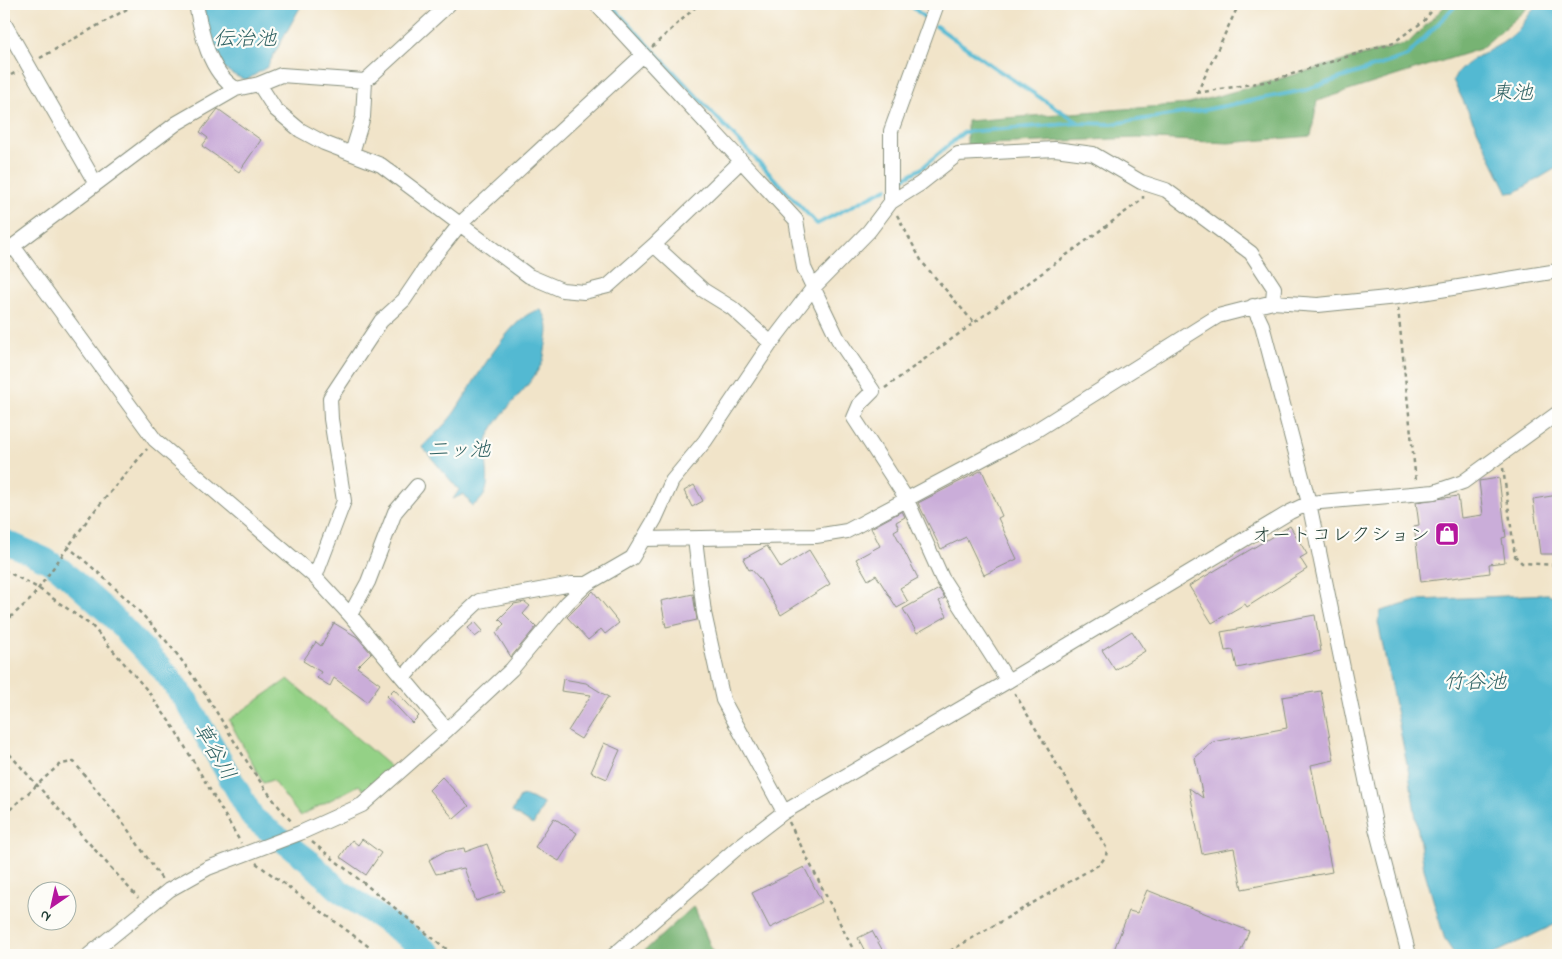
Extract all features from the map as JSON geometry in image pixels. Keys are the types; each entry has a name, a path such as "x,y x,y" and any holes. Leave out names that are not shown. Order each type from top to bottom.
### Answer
{"street":[{"path":"196,4 208,50 222,78 236,88"},
{"path":"352,152 363,117 365,81 449,4"},
{"path":"596,4 740,162 796,220 804,268 838,339 872,391 860,404 854,418 906,498 942,578 1008,681"},
{"path":"891,202 891,131 937,4"},
{"path":"4,22 96,184"},
{"path":"314,578 344,501 331,418 330,398 381,321 404,300 428,263 460,224 643,55"},
{"path":"365,81 281,75 259,84 236,88 177,123 8,250 155,440 314,578 350,615 447,730"},
{"path":"259,84 275,109 300,130 324,143 352,152 381,165 529,276 562,290 584,292 608,286 654,245 740,162"},
{"path":"89,955 169,890 208,868 300,833 362,805 447,730 512,669 567,602 587,584 632,558 644,539 672,481 705,440 771,343 813,288 869,230 891,202 920,184 958,154 1055,149 1093,154 1141,182 1166,190 1251,254 1274,288 1273,302"},
{"path":"654,245 703,290 732,308 771,343"},
{"path":"644,539 816,536 847,531 1035,430 1218,316 1273,302 1318,305 1397,297 1558,271"},
{"path":"1253,306 1262,325 1308,503 1374,819 1409,955"},
{"path":"614,955 737,848 784,812 1008,681 1201,564 1308,503 1434,492 1462,482 1558,413"},
{"path":"350,615 368,582 395,512 417,486"},
{"path":"695,539 704,613 724,700 784,812"},
{"path":"404,677 429,648 479,601 572,584 587,584"}],"path":[{"path":"28,65 136,4"},
{"path":"643,55 699,4"},
{"path":"1239,4 1197,93 1270,81 1394,42 1424,21 1436,4"},
{"path":"872,391 881,391 1143,199 1141,182"},
{"path":"891,202 922,262 974,323"},
{"path":"1397,297 1417,493"},
{"path":"4,623 30,599 67,546 155,440"},
{"path":"1501,454 1515,556 1522,563 1558,565"},
{"path":"67,546 103,576 184,663 213,706 258,780 300,833 454,955"},
{"path":"4,570 38,588 92,626 148,690 174,728 247,853 256,863 380,955"},
{"path":"944,955 1100,864 1106,856 1107,849 1008,681"},
{"path":"4,748 147,907"},
{"path":"4,815 60,764 74,762 124,824 169,890"},
{"path":"784,812 856,955"}],"green space":[{"path":"1447,4 1532,4 1480,49 1317,101 1311,136 1228,143 1138,138 967,145 967,121 1189,104 1408,43"},
{"path":"288,679 392,768 368,794 359,785 300,816 272,780 263,783 229,720"},
{"path":"694,906 714,955 640,955"}],"water":[{"name":"伝治池","path":"203,4 302,4 267,67 247,80 225,69 218,60 210,40"},
{"name":"東池","path":"1540,4 1558,4 1558,167 1516,192 1508,193 1453,80 1465,65 1515,33"},
{"name":"二ッ池","path":"541,310 547,320 548,327 543,359 536,374 502,415 490,433 486,452 486,492 481,500 472,506 464,494 453,499 459,490 422,447 450,418 481,370 517,323 530,313"},
{"name":"竹谷池","path":"1547,594 1558,597 1558,923 1491,955 1455,955 1445,940 1424,869 1409,774 1378,622 1381,611 1420,600"},
{"path":"526,796 544,804 533,825 512,812 520,797"}],"building":[{"path":"218,109 261,140 239,172 202,146 208,138 200,132"},
{"path":"982,470 1002,516 998,518 1017,559 984,575 966,537 941,549 918,503"},
{"name":"オートコレクション","path":"1499,478 1506,537 1502,538 1505,562 1489,564 1490,573 1421,582 1414,526 1419,525 1416,502 1458,496 1461,518 1483,515 1479,481"},
{"path":"694,485 703,501 692,507 684,491"},
{"path":"1558,495 1558,554 1540,554 1533,499"},
{"path":"902,511 905,517 896,522 899,528 894,531 918,578 900,588 908,602 897,608 876,575 868,580 856,559 880,546 871,528"},
{"path":"1290,526 1307,554 1300,558 1307,569 1247,607 1245,604 1212,623 1189,586"},
{"path":"767,546 781,568 809,550 830,584 781,615 759,578 751,569 749,570 743,559"},
{"path":"939,589 945,598 939,601 947,616 917,633 903,609"},
{"path":"593,591 619,623 605,634 601,629 588,640 567,617"},
{"path":"693,594 697,620 666,627 661,601"},
{"path":"525,602 530,606 523,614 536,627 511,657 496,633 504,624 499,619 514,604"},
{"path":"1315,615 1321,651 1237,668 1233,650 1225,651 1221,632"},
{"path":"475,622 483,631 475,637 468,628"},
{"path":"334,623 357,637 371,653 357,667 380,684 367,702 334,678 330,686 317,678 321,672 303,661 316,642 321,646"},
{"path":"1132,631 1145,651 1115,670 1102,650"},
{"path":"563,679 586,683 610,698 607,698 581,739 568,731 591,695 561,691"},
{"path":"394,689 419,716 412,723 387,696"},
{"path":"1321,691 1334,760 1311,765 1332,872 1242,889 1234,848 1202,854 1189,788 1203,798 1195,758 1213,742 1287,728 1282,697"},
{"path":"604,743 620,750 607,779 591,772"},
{"path":"442,777 469,806 454,819 429,790"},
{"path":"554,818 577,833 559,861 535,847"},
{"path":"362,839 381,853 366,875 340,857 352,840 358,845"},
{"path":"487,844 505,891 476,901 464,868 436,874 429,860 443,852 464,848 465,852"},
{"path":"804,867 822,902 770,928 752,893"},
{"path":"1147,890 1249,931 1239,955 1112,955 1129,911 1137,913"},
{"path":"872,931 885,955 867,955 858,938"}],"waterway":[{"path":"610,4 817,224 887,188"},
{"path":"909,4 924,17"},
{"path":"895,183 922,168 964,132 1079,123 1111,124 1204,110 1305,90 1407,56 1457,4"},
{"path":"936,26 995,68 1079,123"},
{"name":"草谷川","path":"4,541 46,560 60,569 109,613 164,671 186,700 253,818 308,860 340,891 416,942 431,955"}],"place":[{"name":"オートコレクション","path":"1447,534"}]}
